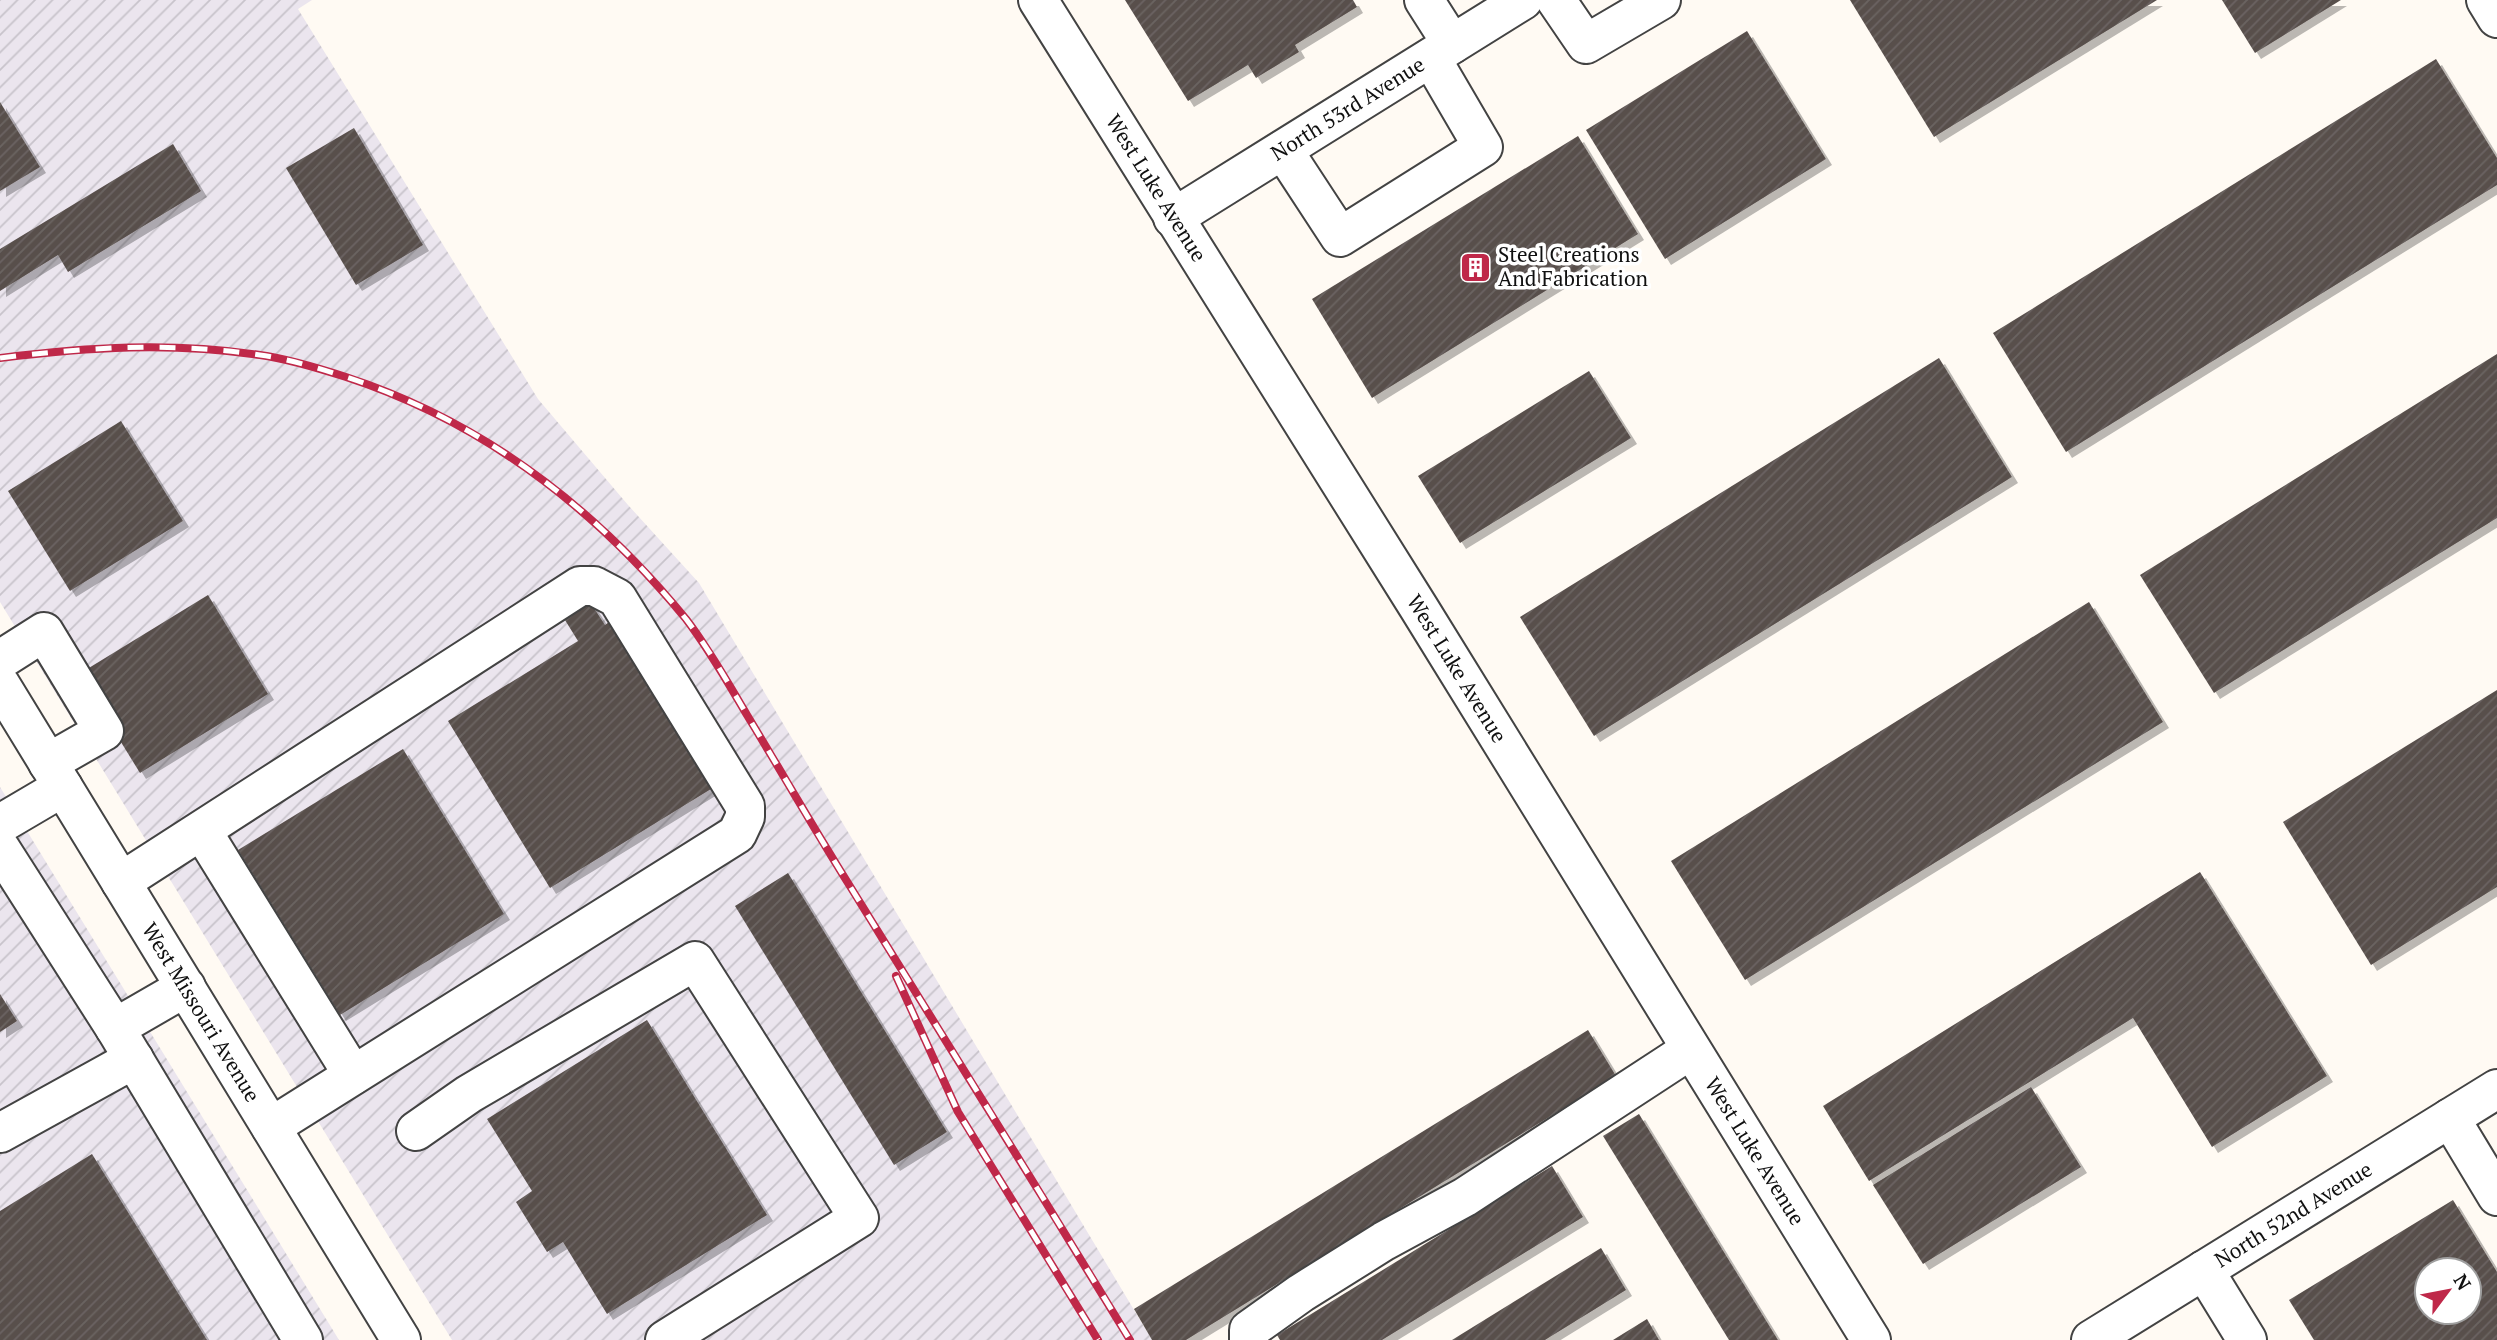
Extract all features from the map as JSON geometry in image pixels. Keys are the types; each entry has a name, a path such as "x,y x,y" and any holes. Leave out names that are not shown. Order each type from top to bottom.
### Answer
{"street":[{"name":"West Luke Avenue","path":"1038,0 1419,608 1871,1340"},
{"path":"1283,150 1340,237 1483,148 1441,51 1424,0"},
{"name":"North 53rd Avenue","path":"1173,218 1523,0"},
{"path":"1556,0 1586,44 1661,0"},
{"path":"2486,0 2497,18"},
{"path":"121,882 580,586 594,586 617,598 745,806 745,817 737,834 271,1127"},
{"path":"0,660 44,632 104,731 0,824"},
{"name":"West Missouri Avenue","path":"0,684 401,1340"},
{"path":"202,831 353,1075"},
{"path":"0,848 125,1043 303,1340"},
{"path":"416,1131 469,1094 695,961 859,1218 665,1340"},
{"path":"0,1133 125,1043 186,987"},
{"path":"1249,1340 1250,1330 1301,1293 1384,1241 1465,1197 1690,1049"},
{"name":"North 52nd Avenue","path":"2091,1340 2497,1088"},
{"path":"2450,1118 2497,1196"},
{"path":"2204,1270 2247,1340"}],"shaded area":[{"path":"0,0 312,0 298,9 538,399 699,583 1152,1340 452,1340 0,602"},
{"path":"0,787 339,1340 0,1340"}],"building":[{"path":"1125,0 1353,0 1357,7 1295,45 1299,52 1256,78 1248,65 1188,101"},
{"path":"1850,0 2157,0 1934,137"},
{"path":"2222,0 2341,0 2255,53"},
{"path":"1747,31 1826,159 1665,259 1586,130"},
{"path":"2436,59 2497,158 2497,185 2066,452 1993,333"},
{"path":"0,102 40,167 0,191"},
{"path":"354,128 423,245 356,285 286,168"},
{"name":"Steel Creations And Fabrication","path":"1578,136 1638,234 1372,398 1312,299"},
{"path":"173,144 201,191 68,272 58,255 0,291 0,249"},
{"path":"2497,354 2497,518 2214,693 2140,575"},
{"path":"1939,358 2012,477 1594,736 1520,617"},
{"path":"1589,371 1631,438 1460,543 1418,476"},
{"path":"121,421 183,521 70,591 8,491"},
{"path":"208,595 268,694 140,773 79,674"},
{"path":"586,596 605,625 609,622 711,789 550,888 448,721 578,641 560,612"},
{"path":"2089,602 2163,722 1745,980 1671,861"},
{"path":"2497,690 2497,887 2371,965 2283,822"},
{"path":"403,749 504,914 340,1015 238,850"},
{"path":"2200,872 2327,1076 2212,1147 2133,1018 1869,1181 1823,1106"},
{"path":"788,873 947,1132 894,1165 735,906"},
{"path":"0,994 17,1021 0,1032"},
{"path":"647,1020 767,1215 607,1314 563,1242 547,1252 516,1202 532,1191 487,1119"},
{"path":"1588,1030 1616,1076 1186,1340 1152,1340 1134,1309"},
{"path":"2031,1087 2081,1167 1923,1264 1873,1185"},
{"path":"1639,1114 1778,1340 1729,1340 1603,1136"},
{"path":"92,1154 207,1340 0,1340 0,1211"},
{"path":"1552,1166 1583,1217 1382,1340 1280,1340 1277,1335"},
{"path":"2453,1200 2497,1272 2497,1340 2314,1340 2289,1300"},
{"path":"1601,1248 1626,1290 1545,1340 1452,1340"},
{"path":"1647,1319 1659,1340 1613,1340"}],"railway":[{"path":"0,358 65,351 162,347 227,351 293,361 346,377 445,418 534,473 575,506 651,579 703,642 835,862 1130,1340"},
{"path":"896,976 958,1112 1098,1340"}],"place":[{"name":"Steel Creations And Fabrication","path":"1475,267"}]}
